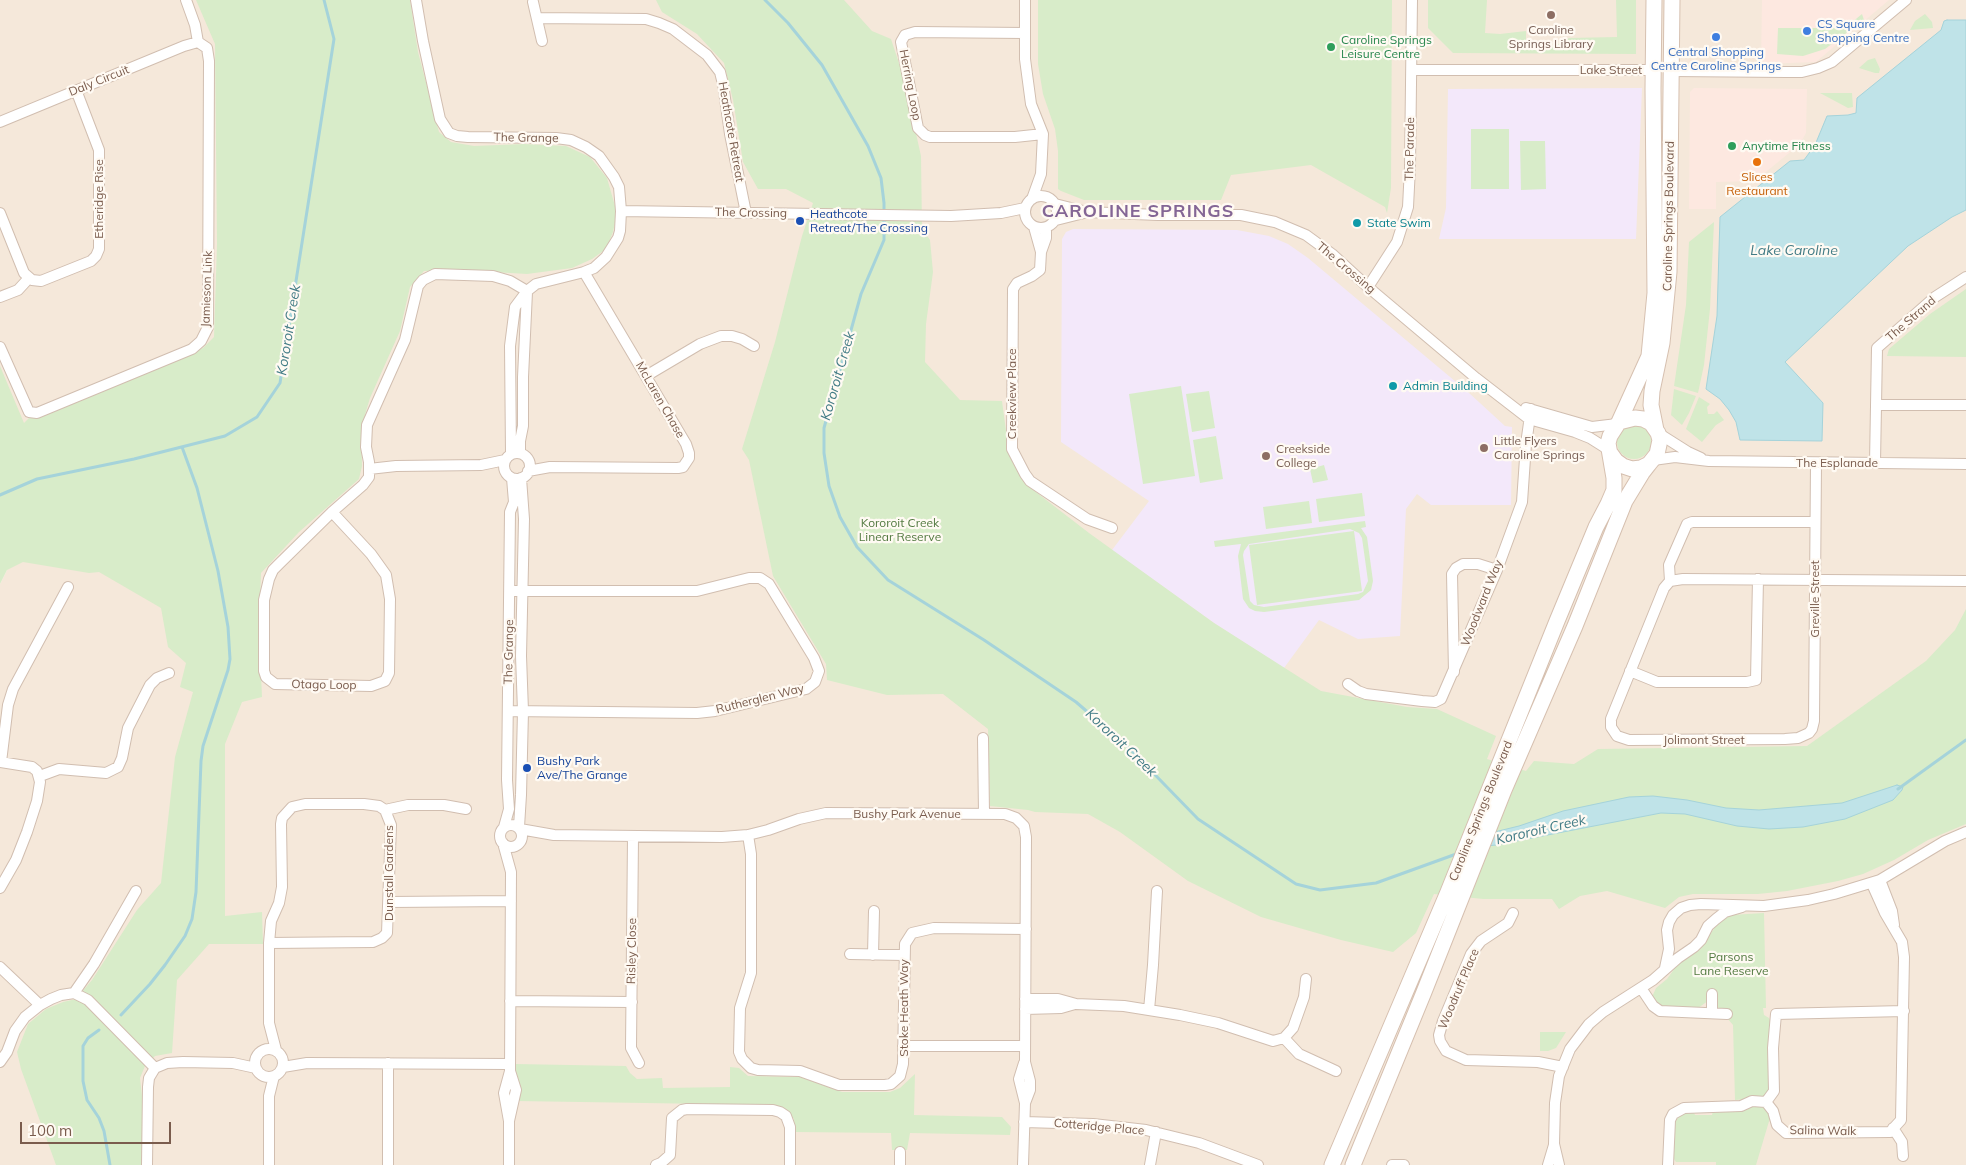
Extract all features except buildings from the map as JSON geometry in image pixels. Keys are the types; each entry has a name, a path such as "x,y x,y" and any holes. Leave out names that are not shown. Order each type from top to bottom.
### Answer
{"main road":[{"name":"Caroline Springs Boulevard","path":"1618,423 1649,356 1655,293 1654,0"},
{"name":"Caroline Springs Boulevard","path":"1657,432 1651,405 1662,343 1668,280 1672,0"},
{"name":"Lake Street","path":"1653,70 1672,71"},
{"path":"1626,419 1643,419 1651,423 1657,432 1660,448 1651,462 1641,468 1632,469 1616,461 1610,452 1610,436 1618,423 1626,419"},
{"name":"Caroline Springs Boulevard","path":"1332,1165 1448,892 1557,621 1614,490 1610,452"},
{"name":"Caroline Springs Boulevard","path":"1353,1165 1504,790 1575,626 1626,501 1651,462"}],"street":[{"path":"186,0 195,25 198,42"},
{"name":"The Grange","path":"416,0 440,119 449,133 468,137 556,138 571,140 600,156 619,187 621,211 618,238 610,253 601,262 584,272 536,284 527,291"},
{"path":"1025,0 1025,59 1031,104 1043,134 1041,174 1046,197"},
{"name":"The Parade","path":"1368,287 1396,242 1408,206 1412,0"},
{"name":"Lake Street","path":"1672,71 1787,72 1818,68 1832,62 1906,0"},
{"path":"533,2 542,41"},
{"name":"Heathcote Retreat","path":"538,18 646,19 672,30 707,55 720,72 724,84 730,134 746,213"},
{"name":"Herring Loop","path":"1025,33 915,32 905,35 901,42 918,128 925,135 930,137 1006,137 1043,134"},
{"name":"Daly Circuit","path":"0,122 184,46 198,42"},
{"name":"Jamieson Link","path":"0,348 29,412 38,413 192,349 201,341 208,327 208,61 207,48 198,42"},
{"name":"Lake Street","path":"1412,70 1653,70"},
{"name":"Etheridge Rise","path":"29,278 36,281 41,280 91,261 99,249 99,150 76,90"},
{"path":"1041,174 1025,213 1041,252"},
{"path":"1031,225 1046,228 1056,220 1057,209 1056,204 1046,197 1032,199"},
{"name":"The Crossing","path":"1056,204 1087,212 1241,216 1276,222 1306,235 1332,254 1368,287 1476,378 1510,404 1590,438 1610,452"},
{"name":"The Crossing","path":"621,211 922,216 1001,213 1026,208"},
{"name":"The Crossing","path":"1056,220 1087,212"},
{"path":"0,213 24,273 29,278 18,290 0,298"},
{"name":"The Crossing","path":"1001,213 1031,225"},
{"name":"Creekview Place","path":"1046,228 1046,238 1041,252 1041,265 1038,272 1017,283 1013,289 1012,449 1030,481 1087,519 1112,528"},
{"name":"McLaren Chase","path":"523,472 550,467 678,468 683,467 689,458 688,449 584,272"},
{"path":"510,459 481,465 396,466 369,469 366,447 367,425 405,340 415,293 423,280 436,274 493,276 510,281 527,291 515,307 510,334 510,459 523,472"},
{"name":"The Strand","path":"1875,463 1877,348 1935,297 1966,277"},
{"path":"646,376 700,344 721,336 732,336 742,339 754,346"},
{"path":"1876,405 1966,405"},
{"name":"The Crossing","path":"1530,414 1592,427 1618,423"},
{"name":"Woodward Way","path":"1348,684 1366,694 1435,702 1441,699 1454,673 1497,570 1522,502 1530,414"},
{"name":"The Esplanade","path":"1657,432 1688,452 1709,461"},
{"name":"The Esplanade","path":"1651,462 1675,457 1709,461 1966,464"},
{"path":"510,459 523,472"},
{"name":"Greville Street","path":"1809,733 1814,721 1816,463"},
{"name":"Otago Loop","path":"332,512 371,554 386,575 390,599 389,673 385,681 371,686 275,684 266,677 264,671 264,600 269,579 279,564 332,512 366,482 369,469"},
{"name":"The Grange","path":"520,828 523,711 521,656 524,519 523,472"},
{"name":"The Grange","path":"504,827 509,814 510,512 523,472"},
{"path":"1670,581 1669,565 1687,524 1692,522 1815,522"},
{"path":"1454,673 1452,574 1462,564 1478,564 1497,570"},
{"name":"Rutherglen Way","path":"508,711 697,713 715,711 806,689 814,682 819,672 814,658 769,584 760,578 750,578 696,591 510,591"},
{"path":"1758,579 1756,680 1747,682 1657,682 1630,671 1664,588 1670,581 1676,579 1758,579 1966,582"},
{"path":"0,888 16,860 34,814 40,789 40,776 32,767 1,762 8,706 13,689 68,587"},
{"name":"Jolimont Street","path":"1630,671 1610,719 1611,728 1617,736 1629,740 1785,739 1798,738 1809,733"},
{"path":"40,776 59,769 106,773 118,767 122,758 128,728 150,685 157,678 169,673"},
{"path":"983,738 984,814"},
{"path":"509,800 521,800"},
{"name":"Dunstall Gardens","path":"258,1059 269,1023 270,942 271,921 279,903 282,887 281,824 286,812 292,807 305,804 364,804 379,806 385,810 390,825 388,934 376,941 270,942"},
{"path":"385,810 408,805 444,805 466,808"},
{"name":"Bushy Park Avenue","path":"520,828 554,835 722,838 748,835 812,815 826,813 1005,814 1016,818 1024,826 1026,837 1024,1062 1030,1081 1030,1090 1025,1103 1023,1165"},
{"path":"511,872 523,835 520,828 510,824 504,827 500,836 511,872 510,1067 516,1090 510,1122 509,1165 514,1165"},
{"path":"1665,968 1668,952 1668,922 1681,908 1690,905 1708,904 1772,905 1808,900 1876,882 1937,845 1966,832"},
{"name":"Bushy Park Avenue","path":"520,843 554,835"},
{"name":"Stoke Heath Way","path":"748,835 751,854 751,973 740,1008 739,1052 742,1059 751,1068 758,1070 800,1070 839,1085 891,1084 900,1076 903,1064 904,955 905,944 912,933 934,928 1026,929"},
{"name":"Risley Close","path":"633,837 631,1048 639,1063"},
{"path":"503,843 509,847 520,843"},
{"path":"1876,882 1892,911 1895,931 1902,942 1904,958 1901,1120 1893,1128 1902,1142 1903,1156"},
{"path":"74,993 94,964 136,891"},
{"path":"1149,1010 1157,891"},
{"path":"390,902 511,901"},
{"path":"1708,904 1715,909 1716,919"},
{"path":"1548,1165 1554,1144 1556,1089 1562,1067 1570,1050 1589,1024 1602,1012 1653,980 1665,968 1694,947 1708,926 1725,912 1745,906"},
{"path":"873,955 874,911"},
{"name":"Woodruff Place","path":"1513,913 1508,923 1481,941 1471,954 1443,1021 1439,1035 1440,1041 1446,1051 1466,1060 1538,1062 1562,1067"},
{"path":"1668,952 1684,954"},
{"path":"850,954 904,955"},
{"path":"0,967 40,1005"},
{"path":"1025,1004 1061,1008 1076,1004 1124,1006 1218,1023 1266,1040 1284,1038 1293,1028 1302,1006 1306,979"},
{"path":"1641,988 1653,1006 1660,1011 1727,1014"},
{"path":"0,1062 7,1052 15,1030 25,1017 40,1005 61,995 74,993 88,1000 155,1068"},
{"path":"1712,994 1712,1013"},
{"path":"510,1001 632,1002"},
{"path":"1668,1165 1670,1120 1678,1110 1691,1107 1741,1106 1752,1101 1766,1102 1774,1091 1773,1048 1776,1014 1904,1011"},
{"name":"Dunstall Gardens","path":"269,1023 280,1058"},
{"path":"1284,1038 1299,1054 1336,1071"},
{"path":"903,1046 1025,1046"},
{"path":"147,1165 149,1078 155,1068 167,1063 233,1063 258,1059 268,1048 280,1058 307,1063 388,1063 510,1067"},
{"path":"269,1165 269,1076 280,1058"},
{"path":"258,1059 269,1076"},
{"path":"388,1063 388,1165"},
{"name":"Salina Walk","path":"1766,1102 1773,1111 1777,1125 1786,1133 1890,1132 1893,1128"},
{"path":"656,1165 661,1164 670,1155 672,1118 682,1110 687,1109 773,1110 780,1112 786,1116 790,1127 790,1165"},
{"name":"Cotteridge Place","path":"1024,1122 1093,1124 1156,1132 1199,1144 1258,1165"},
{"path":"1150,1165 1156,1132"},
{"path":"1554,1144 1559,1165"},
{"path":"900,1152 900,1165"},
{"path":"1392,1165 1404,1165"}],"shaded area":[{"path":"0,0 1966,0 1966,1165 0,1165 0,584 7,570 0,366"},
{"name":"CS Square Shopping Centre","path":"1762,0 1889,0 1816,62 1761,64"},
{"path":"1642,88 1636,239 1439,239 1446,208 1448,89"},
{"path":"1694,88 1807,89 1806,133 1800,144 1755,181 1716,182 1716,209 1689,209 1690,92"},
{"name":"Creekside College","path":"1073,229 1237,230 1269,236 1288,244 1308,258 1468,392 1505,426 1512,427 1511,505 1431,505 1417,494 1406,509 1400,636 1358,639 1319,620 1284,668 1214,623 1112,550 1149,501 1061,442 1062,239 1066,232"}],"green space":[{"path":"196,0 410,0 418,52 439,132 451,142 474,146 524,144 566,146 590,157 607,178 615,206 616,218 606,249 592,259 572,268 527,274 460,270 424,271 410,287 400,331 370,398 361,428 362,466 359,479 299,532 261,573 259,630 262,697 242,702 225,744 225,916 262,912 263,944 209,944 177,980 172,1053 155,1056 145,1066 140,1078 142,1096 142,1165 56,1165 21,1069 17,1052 28,1024 46,1009 76,999 92,980 137,910 161,883 175,757 193,692 180,687 186,663 168,647 161,608 99,572 89,573 23,562 7,570 0,584 0,366 24,423 29,418 115,386 203,348 214,337 217,244 215,44"},
{"name":"Kororoit Creek Linear Reserve","path":"656,0 844,0 872,31 891,39 903,75 921,156 922,229 930,240 933,272 926,324 925,362 960,400 1002,401 1009,453 1028,486 1089,533 1214,623 1321,691 1407,707 1437,709 1496,736 1487,759 1526,771 1534,761 1574,764 1598,749 1807,746 1926,661 1955,630 1966,609 1966,824 1928,840 1894,860 1863,874 1838,881 1787,891 1758,894 1693,894 1679,897 1665,908 1607,891 1580,896 1559,909 1552,899 1483,899 1434,894 1416,933 1393,952 1341,940 1261,917 1188,881 1120,832 1088,814 1035,812 990,806 988,729 943,694 887,695 827,680 826,664 773,576 749,460 742,449 775,342 802,236 813,203 786,189 758,189 743,162 733,100 724,63 697,34 662,12"},
{"path":"1038,0 1392,0 1391,188 1387,213 1385,207 1311,165 1231,175 1221,200 1084,200 1061,191 1058,189 1058,151 1055,129 1043,94 1038,64"},
{"path":"1428,0 1487,0 1485,33 1500,34 1526,31 1526,41 1530,44 1556,47 1569,38 1617,37 1616,0 1636,0 1636,54 1453,53 1428,28"},
{"path":"1862,14 1864,20 1825,49 1803,56 1777,54 1778,28 1845,28"},
{"path":"1925,14 1932,22 1933,28 1910,30 1915,21"},
{"path":"1875,58 1880,69 1879,73 1859,68 1868,60"},
{"path":"1820,93 1852,93 1853,107 1848,108"},
{"path":"1471,129 1509,129 1509,189 1471,189"},
{"path":"1520,141 1545,141 1546,189 1521,190"},
{"path":"1714,222 1710,309 1704,365 1698,393 1674,386 1686,305 1689,242"},
{"path":"1966,289 1966,357 1887,356 1889,349 1930,314"},
{"path":"1181,386 1195,476 1143,484 1129,394"},
{"path":"1674,389 1696,396 1682,425 1671,415"},
{"path":"1209,391 1215,428 1192,432 1186,394"},
{"path":"1699,397 1710,404 1707,407 1708,414 1714,414 1717,411 1724,420 1716,425 1702,442 1686,429"},
{"path":"1634,425 1641,426 1646,430 1650,435 1650,449 1646,454 1641,458 1634,459 1627,458 1622,454 1618,449 1617,442 1618,435 1622,430 1627,426"},
{"path":"1216,436 1223,479 1200,483 1193,440"},
{"path":"1324,465 1328,480 1313,483 1310,469"},
{"path":"1362,493 1365,516 1319,522 1316,499"},
{"path":"1309,501 1312,523 1266,529 1263,507"},
{"path":"1365,521 1366,527 1361,528 1367,537 1373,581 1371,590 1359,600 1264,612 1255,611 1249,608 1243,599 1238,556 1241,544 1215,547 1214,541","holes":["1350,529 1359,533 1362,538 1368,581 1363,592 1264,607 1254,605 1250,601 1243,555 1249,544"]},
{"path":"1354,531 1362,591 1257,605 1249,545"},
{"name":"Parsons Lane Reserve","path":"1764,913 1766,1008 1763,1008 1764,1015 1769,1018 1771,1023 1771,1089 1761,1098 1735,1100 1733,1025 1715,1001 1708,1001 1698,1008 1656,1006 1652,997 1656,988 1667,979 1678,964 1699,950 1718,923 1731,915"},
{"path":"1540,1032 1566,1032 1556,1048 1540,1051"},
{"path":"515,1064 626,1066 637,1079 662,1078 663,1088 730,1087 730,1067 739,1068 748,1076 800,1077 842,1092 890,1092 900,1088 915,1074 914,1115 1002,1117 1011,1127 1010,1135 910,1133 907,1150 892,1150 891,1133 795,1132 794,1119 790,1114 785,1109 773,1105 516,1101"},
{"path":"1763,1105 1769,1112 1770,1118 1756,1165 1716,1165 1716,1162 1676,1162 1674,1159 1674,1124 1681,1113 1693,1111 1695,1115 1712,1115 1713,1111 1734,1111 1747,1106"}],"water":[{"name":"Lake Caroline","path":"1966,20 1966,210 1908,246 1785,362 1823,403 1822,441 1740,440 1736,422 1729,410 1720,399 1706,389 1717,316 1720,217 1790,161 1804,160 1815,145 1827,116 1856,113 1857,98 1941,30 1944,21"},
{"path":"1897,785 1903,787 1893,800 1845,819 1803,827 1769,829 1737,826 1685,814 1661,813 1496,845 1486,846 1482,835 1519,826 1563,811 1629,797 1653,796 1687,800 1726,808 1759,810 1842,803"}],"waterway":[{"name":"Kororoit Creek","path":"0,495 37,479 134,459 225,436 257,417 280,383 334,39 324,0"},
{"name":"Kororoit Creek","path":"765,0 788,23 822,65 868,146 881,178 884,203 884,240 861,294 824,428 824,453 829,486 840,517 857,547 888,580 984,640 1076,702 1128,747 1198,819 1296,884 1320,890 1376,883 1459,853"},
{"path":"121,1015 165,965 185,936 192,919 196,892 203,746 230,659 228,627 218,571 197,488 182,447"},
{"name":"Kororoit Creek","path":"1898,789 1966,740"},
{"path":"99,1030 88,1038 83,1046 83,1081 87,1100 99,1118 104,1131 110,1165"}],"place":[{"name":"Caroline Springs Library","path":"1551,15"},
{"name":"CS Square Shopping Centre","path":"1807,31"},
{"name":"Central Shopping Centre Caroline Springs","path":"1716,37"},
{"name":"Caroline Springs Leisure Centre","path":"1331,47"},
{"name":"Anytime Fitness","path":"1732,146"},
{"name":"Slices Restaurant","path":"1757,162"},
{"name":"Heathcote Retreat/The Crossing","path":"800,221"},
{"name":"State Swim","path":"1357,223"},
{"name":"Admin Building","path":"1393,386"},
{"name":"Little Flyers Caroline Springs","path":"1484,448"},
{"name":"Creekside College","path":"1266,456"},
{"name":"Bushy Park Ave/The Grange","path":"527,768"}],"district":[{"name":"CAROLINE SPRINGS","path":"1138,212"}]}
